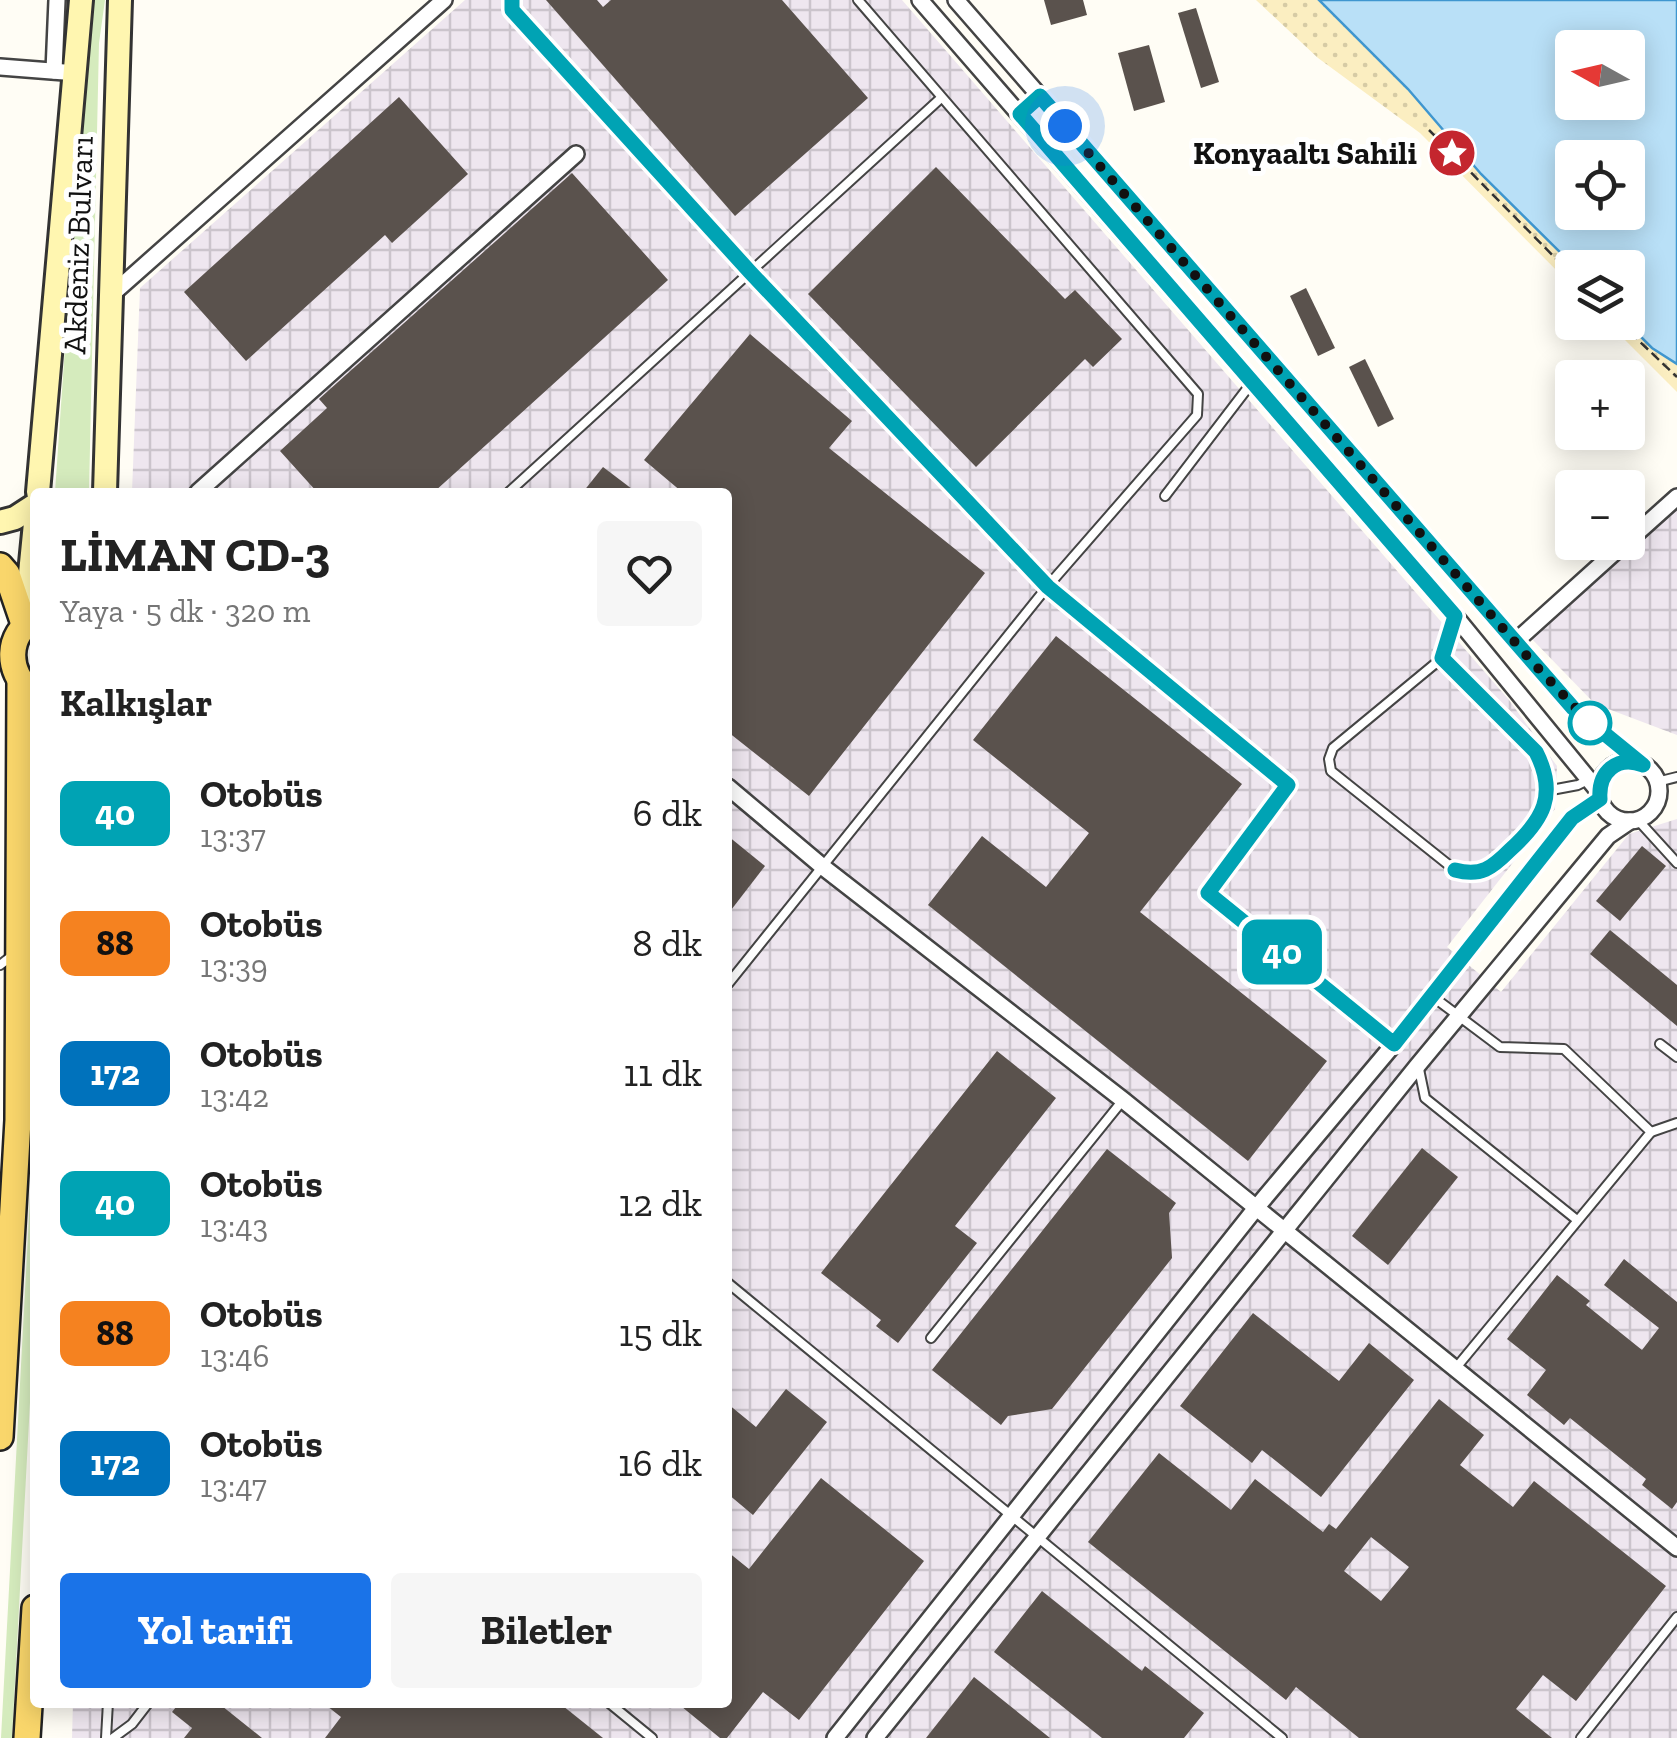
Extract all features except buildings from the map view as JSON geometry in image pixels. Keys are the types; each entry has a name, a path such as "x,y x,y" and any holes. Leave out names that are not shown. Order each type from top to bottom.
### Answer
{"main road":[{"name":"Akdeniz Bulvarı","path":"38,488 66,72 81,0"},
{"name":"Akdeniz Bulvarı","path":"104,488 120,0"},
{"path":"0,522 30,508"},
{"path":"0,566 30,621 13,647 17,675 10,957 13,1125 6,1218 0,1437"},
{"path":"27,1738 30,1689"}],"street":[{"path":"0,67 66,72 57,0"},
{"path":"109,298 444,0"},
{"path":"920,0 1455,616 1596,790 1611,815 1633,820"},
{"path":"875,1738 1418,1065 1608,836 1652,809 1658,792 1657,782 1643,765 1573,708 956,0"},
{"path":"1001,93 1021,74"},
{"path":"1020,114 1040,96"},
{"path":"202,488 576,154"},
{"path":"1645,526 1677,497"},
{"path":"1515,642 1607,560"},
{"path":"836,1738 1256,1208 1394,1044 1604,775 1617,763 1643,765"},
{"path":"732,790 1677,1548"},
{"path":"1394,1044 1418,1065"}],"lane":[{"path":"512,0 512,10 750,272 1048,587 1288,785 1208,893 1394,1044"},
{"path":"732,979 1048,587 1197,415 1198,394 858,0"},
{"path":"513,488 941,98"},
{"path":"1165,496 1252,381"},
{"path":"1442,658 1536,752 1546,772 1544,809 1531,831 1490,870 1472,874 1455,870 1332,771 1328,759 1333,748 1442,658 1455,616"},
{"path":"1657,782 1677,778"},
{"path":"1546,791 1578,785 1596,790"},
{"path":"1633,820 1677,863"},
{"path":"1432,996 1500,1047 1564,1049 1651,1132"},
{"path":"1660,1044 1677,1057"},
{"path":"1418,1065 1425,1098 1577,1220"},
{"path":"931,1338 1123,1100"},
{"path":"1455,1369 1651,1132 1677,1124"},
{"path":"732,1286 1036,1540 1282,1738"},
{"path":"1581,1738 1677,1616"},
{"path":"33,1708 38,1738"},
{"path":"108,1708 110,1738 132,1724 144,1708"},
{"path":"615,1708 652,1738"}],"path":[{"path":"1429,130 1555,259"},
{"path":"1638,340 1677,376"}],"shaded area":[{"path":"465,0 902,0 1509,700 1557,766 1555,809 1447,947 1501,992 1629,834 1677,819 1677,1738 72,1738 73,1708 732,1708 732,488 132,488 140,288"},
{"path":"1677,508 1677,735 1595,704 1529,636 1617,560 1645,560 1645,536"}],"green space":[{"path":"89,0 105,0 99,43 89,488 55,488"},
{"path":"30,1198 30,1402 12,1738 1,1738"}],"sand":[{"name":"Konyaaltı Sahili","path":"1256,0 1319,0 1408,89 1481,174 1558,250 1555,269 1420,133 1318,58"},
{"path":"1625,340 1644,340 1677,364 1677,392"}],"water":[{"path":"1319,0 1677,0 1677,364 1644,340 1645,250 1558,250 1481,174 1408,89"}],"bus line":[{"name":"40","path":"512,0 512,10 750,272 1048,587 1288,785 1208,893 1394,1044 1572,818 1600,799 1600,782 1610,768 1626,761 1643,765 1573,708 1040,96 1020,114 1455,616 1442,658 1536,752 1546,772 1546,791 1544,809 1531,831 1490,870 1472,874 1455,870"}],"place":[{"name":"Konyaaltı Sahili","path":"1452,153"}],"route":[{"path":"1065,126 1534,664 1590,723"}]}
